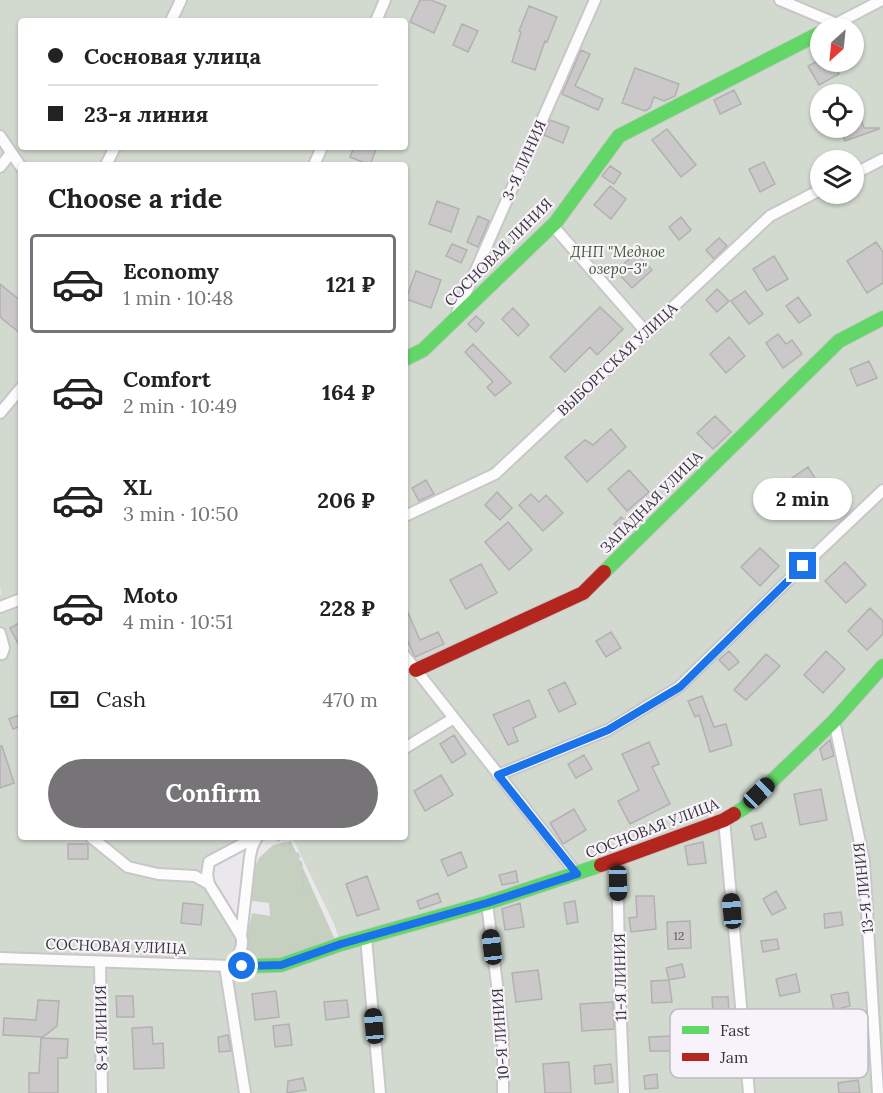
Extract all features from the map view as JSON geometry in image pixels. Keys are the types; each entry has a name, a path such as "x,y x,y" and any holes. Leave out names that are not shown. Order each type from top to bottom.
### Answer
{"street":[{"path":"172,18 181,0"},
{"path":"377,18 385,0"},
{"name":"3-Я ЛИНИЯ","path":"454,320 595,0"},
{"path":"848,18 882,0"},
{"path":"787,1 818,18"},
{"name":"СОСНОВАЯ ЛИНИЯ","path":"408,358 423,350 553,226 619,136 810,38"},
{"path":"0,136 18,163"},
{"path":"0,167 11,153"},
{"path":"864,169 883,159"},
{"name":"ВЫБОРГСКАЯ УЛИЦА","path":"408,515 495,474 770,216 810,195"},
{"path":"553,226 646,332"},
{"name":"ЗАПАДНАЯ УЛИЦА","path":"416,670 583,592 839,341 883,318"},
{"path":"0,413 18,392"},
{"path":"498,775 608,730 680,687 883,490"},
{"path":"0,607 18,600"},
{"path":"0,633 4,648 0,654"},
{"path":"408,660 577,874"},
{"name":"СОСНОВАЯ УЛИЦА","path":"0,958 100,963 281,965 341,944 487,903 577,874 724,820 744,808 834,721 883,666"},
{"path":"408,746 454,718"},
{"name":"13-Я ЛИНИЯ","path":"834,721 864,861 878,1093"},
{"path":"724,820 741,1009"},
{"path":"95,840 128,867 159,874 195,876 208,884 241,936 243,941 233,966 245,1093"},
{"path":"208,884 209,862 251,840"},
{"path":"241,936 250,856 256,840"},
{"name":"11-Я ЛИНИЯ","path":"617,860 624,1093"},
{"name":"10-Я ЛИНИЯ","path":"487,903 503,1034 503,1093"},
{"path":"366,938 380,1093"},
{"name":"8-Я ЛИНИЯ","path":"100,963 102,1093"},
{"path":"748,1078 749,1093"}],"path":[{"path":"278,840 299,856 304,891"}],"green space":[{"name":"ДНП \"Медное озеро-3\"","path":"0,0 883,0 883,1093 0,1093 0,661 2,654 0,654"},
{"path":"291,841 336,942 289,960 263,961 247,953 245,945 252,913 270,916 269,903 251,901 251,876 259,858 273,845"}],"building":[{"path":"420,0 431,0 446,6 434,33 410,22"},
{"path":"529,6 557,17 547,42 545,41 535,70 512,62 521,32 519,31"},
{"path":"462,24 478,31 468,52 453,45"},
{"path":"581,50 590,54 575,86 603,99 598,110 562,94"},
{"path":"635,68 679,84 675,96 664,101 654,97 650,108 645,111 622,103"},
{"path":"811,72 838,72 839,74 818,84"},
{"path":"734,90 741,104 720,114 714,100"},
{"path":"550,120 569,127 563,143 544,135"},
{"path":"864,128 879,129 864,134"},
{"path":"667,129 696,165 681,177 652,140"},
{"path":"353,150 376,150 371,162 362,162 350,157"},
{"path":"764,162 775,184 760,192 749,169"},
{"path":"610,166 621,173 614,184 602,176"},
{"path":"610,186 626,199 611,219 594,205"},
{"path":"437,201 459,209 451,232 429,224"},
{"path":"478,216 489,221 478,247 467,242"},
{"path":"681,217 691,230 679,240 669,227"},
{"path":"719,238 727,246 714,259 706,250"},
{"path":"876,242 883,252 883,283 867,293 847,261"},
{"path":"452,244 467,250 461,263 446,256"},
{"path":"636,253 652,270 632,288 616,271"},
{"path":"774,256 788,279 767,291 753,269"},
{"path":"416,271 441,280 431,308 408,300"},
{"path":"0,284 18,299 18,332 0,317"},
{"path":"717,289 729,301 717,312 706,300"},
{"path":"745,291 763,314 749,324 731,301"},
{"path":"798,297 811,315 799,323 786,306"},
{"path":"600,307 623,329 597,355 590,347 565,372 550,357"},
{"path":"513,308 529,325 518,336 502,319"},
{"path":"476,316 484,323 476,332 468,324"},
{"path":"778,334 786,344 792,340 802,354 783,368 766,343"},
{"path":"729,337 745,356 726,373 710,354"},
{"path":"473,344 511,383 495,396 487,387 493,382 465,352"},
{"path":"869,361 877,378 857,386 850,369"},
{"path":"715,416 731,432 713,449 697,433"},
{"path":"611,429 626,447 587,482 565,457 585,440 593,445"},
{"path":"808,467 820,486 804,497 792,478"},
{"path":"629,470 649,492 627,511 608,489"},
{"path":"426,480 434,494 419,501 412,488"},
{"path":"497,492 512,508 500,520 485,505"},
{"path":"531,494 539,502 546,495 563,513 543,531 519,505"},
{"path":"621,517 633,529 620,542 617,539 623,533 614,524"},
{"path":"508,522 532,550 509,570 485,542"},
{"path":"760,548 779,566 760,586 741,567"},
{"path":"845,562 866,585 846,603 825,581"},
{"path":"481,564 497,593 466,609 450,580"},
{"path":"870,608 883,621 883,634 867,650 848,631"},
{"path":"408,613 420,640 438,632 444,644 415,657 408,642"},
{"path":"18,624 18,643 10,628"},
{"path":"611,632 621,648 606,657 596,641"},
{"path":"729,651 739,662 729,670 719,660"},
{"path":"826,651 845,669 823,693 804,675"},
{"path":"766,654 780,666 746,700 734,690"},
{"path":"565,682 576,704 559,712 548,690"},
{"path":"702,696 714,727 726,724 732,745 710,752 699,715 695,717 688,701"},
{"path":"529,700 536,717 513,728 518,741 508,745 493,715"},
{"path":"18,715 18,727 13,729 9,719"},
{"path":"454,735 466,754 452,763 440,744"},
{"path":"830,740 834,756 823,760 820,749"},
{"path":"649,742 659,764 652,767 670,804 630,824 618,801 639,790 622,754"},
{"path":"0,746 2,746 14,783 0,788"},
{"path":"584,755 592,769 576,778 568,764"},
{"path":"441,775 453,795 425,811 414,791"},
{"path":"821,789 827,820 800,825 794,794"},
{"path":"574,809 586,830 563,844 550,823"},
{"path":"762,823 766,837 755,840 751,826"},
{"path":"703,842 706,863 688,865 685,846"},
{"path":"68,844 88,844 88,859 68,859"},
{"path":"461,852 467,867 448,876 441,860"},
{"path":"516,871 518,882 502,885 499,875"},
{"path":"367,876 379,909 357,916 346,884"},
{"path":"776,891 786,908 772,915 763,899"},
{"path":"438,893 441,902 420,909 417,901"},
{"path":"636,896 654,896 656,929 631,932 629,918 637,917"},
{"path":"575,901 578,922 567,924 564,903"},
{"path":"183,903 203,905 201,925 181,923"},
{"path":"520,903 524,927 505,930 502,909"},
{"path":"841,912 843,925 825,928 824,914"},
{"path":"690,921 691,948 668,949 667,922"},
{"path":"777,939 779,949 763,952 761,941"},
{"path":"682,964 685,977 669,980 666,968"},
{"path":"538,970 542,999 516,1002 512,973"},
{"path":"796,974 800,992 780,996 776,979"},
{"path":"669,980 672,1002 652,1003 651,981"},
{"path":"276,991 279,1017 255,1020 252,994"},
{"path":"848,992 850,1006 834,1009 831,995"},
{"path":"116,996 133,996 134,1017 117,1017"},
{"path":"712,997 728,997 729,1009 713,1009"},
{"path":"38,1000 59,1001 57,1026 43,1037 3,1035 4,1018 36,1020"},
{"path":"347,1000 349,1017 326,1020 324,1002"},
{"path":"613,1002 614,1029 582,1031 580,1004"},
{"path":"289,1024 292,1045 275,1047 273,1026"},
{"path":"152,1027 153,1044 163,1043 164,1068 134,1069 132,1028"},
{"path":"228,1035 231,1051 219,1052 218,1037"},
{"path":"670,1036 670,1051 650,1051 649,1037"},
{"path":"41,1038 68,1039 67,1058 58,1058 58,1093 29,1093 29,1073 39,1073"},
{"path":"569,1062 571,1093 545,1093 543,1064"},
{"path":"611,1064 613,1082 595,1084 594,1066"},
{"path":"657,1074 658,1088 645,1089 644,1076"},
{"path":"303,1078 306,1090 287,1093 288,1081"},
{"path":"858,1080 860,1093 839,1093 838,1083"}],"traffic: fast":[{"path":"408,358 423,350 556,222 619,136 810,38"},
{"path":"604,572 839,341 883,318"},
{"path":"734,814 744,808 834,721 883,666"},
{"path":"242,966 281,965 341,944 487,903 601,865"}],"traffic: jam":[{"path":"416,670 583,593 604,572"},
{"path":"601,865 724,820 734,814"}],"route":[{"path":"242,966 281,965 341,944 487,903 577,874 498,775 608,730 680,687 803,566"}]}
